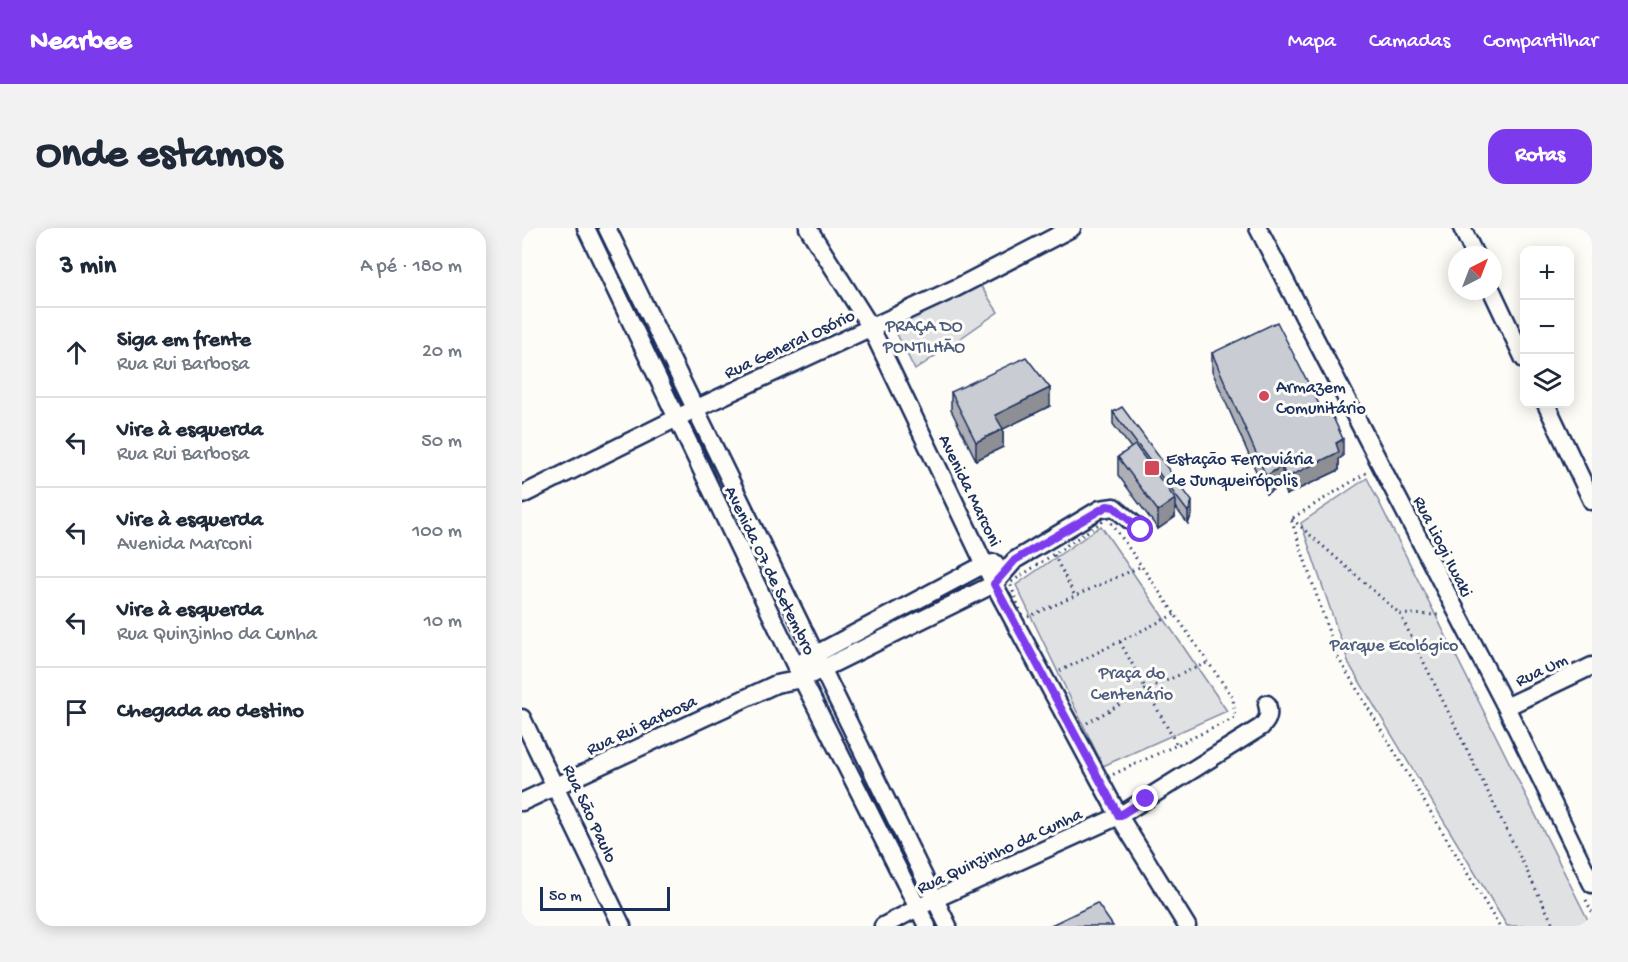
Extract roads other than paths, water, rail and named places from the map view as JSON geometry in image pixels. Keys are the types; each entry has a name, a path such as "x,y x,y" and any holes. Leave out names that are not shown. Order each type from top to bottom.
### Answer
{"street":[{"name":"Avenida 07 de Setembro","path":"586,228 799,673 927,926"},
{"name":"Avenida 07 de Setembro","path":"608,228 948,926"},
{"name":"Avenida Marconi","path":"808,228 870,326 994,584 1119,816 1187,926"},
{"name":"Rua General Osório","path":"522,495 695,409 956,288 1072,228"},
{"name":"Rua Liogi Iwaki","path":"1258,228 1506,707 1592,884"},
{"path":"1462,228 1471,246"},
{"path":"1496,300 1522,354"},
{"path":"1547,408 1592,501"},
{"name":"Rua Rui Barbosa","path":"817,661 994,584 1015,560 1107,506 1114,507 1141,530"},
{"name":"Rua Rui Barbosa","path":"522,802 556,784 799,673 985,564 1015,560"},
{"name":"Rua Um","path":"1506,707 1592,666"},
{"name":"Rua Quinzinho da Cunha","path":"883,926 934,899 1119,816 1261,728 1268,721 1267,704"},
{"name":"Rua São Paulo","path":"522,718 556,784 622,926"}],"place":[{"name":"Armazem Comunitário","path":"1264,396"},
{"name":"Estação Ferroviária de Junqueirópolis","path":"1152,468"}],"park label":[{"name":"PRAÇA DO PONTILHÃO","path":"924,335"},
{"name":"Parque Ecológico","path":"1394,644"},
{"name":"Praça do Centenário","path":"1132,682"}]}
